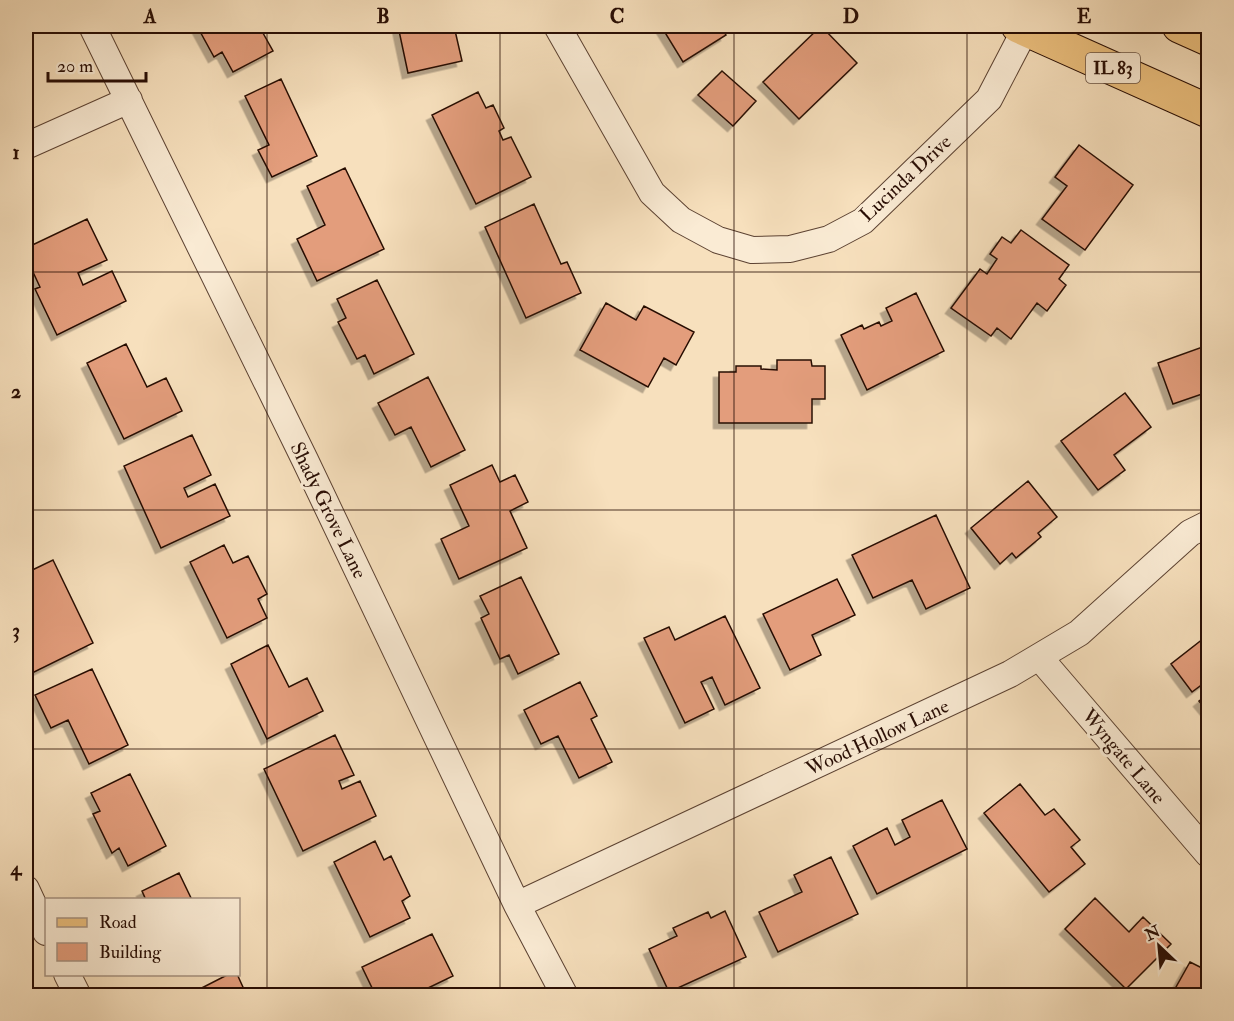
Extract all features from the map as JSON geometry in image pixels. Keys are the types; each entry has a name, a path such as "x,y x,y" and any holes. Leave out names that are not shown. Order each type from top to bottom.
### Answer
{"main road":[{"name":"IL 83","path":"1023,26 1209,111"},
{"path":"1179,26 1209,39"}],"street":[{"name":"Shady Grove Lane","path":"92,26 300,449 517,905 565,996"},
{"name":"Lucinda Drive","path":"557,26 652,194 681,220 718,240 752,250 790,249 829,239 863,221 989,99 1023,26"},
{"path":"26,146 129,100"},
{"name":"Wood Hollow Lane","path":"517,905 999,679 1039,657 1079,633 1190,533 1209,524"},
{"name":"Wyngate Lane","path":"1039,657 1209,854"},
{"path":"26,889 45,930"},
{"path":"68,976 78,996"}],"building":[{"path":"197,26 259,26 273,51 233,72 222,52 214,57"},
{"path":"398,26 454,26 462,61 408,73"},
{"path":"661,26 720,26 726,35 683,62"},
{"path":"821,26 857,63 799,119 763,82"},
{"path":"722,71 756,101 733,126 698,95"},
{"path":"281,79 317,156 272,177 258,150 269,145 245,96"},
{"path":"478,92 486,108 493,105 504,128 499,131 503,140 511,137 531,177 476,204 432,115"},
{"path":"1079,145 1133,185 1085,250 1042,219 1067,186 1055,177"},
{"path":"345,168 384,249 317,281 297,239 325,225 307,186"},
{"path":"534,204 561,264 567,262 581,293 526,318 485,227"},
{"path":"87,219 107,260 78,273 83,285 112,271 126,301 57,335 35,289 40,287 26,257 26,248"},
{"path":"1021,230 1069,265 1059,279 1066,285 1047,311 1037,303 1011,339 997,328 991,336 951,308 980,269 987,274 997,259 990,254 1002,237 1011,243"},
{"path":"377,280 414,354 374,374 365,355 357,359 338,322 346,318 337,299"},
{"path":"916,293 944,351 867,390 841,335 862,325 864,329 879,322 881,326 892,321 886,308"},
{"path":"606,303 636,320 644,306 694,332 676,365 664,358 648,387 580,350"},
{"path":"126,344 147,387 166,378 182,411 124,439 87,363"},
{"path":"1208,345 1208,392 1173,404 1158,363"},
{"path":"777,360 811,360 812,366 825,366 825,399 812,399 812,423 719,423 719,372 736,372 736,366 761,366 761,369 777,370"},
{"path":"428,377 465,450 431,467 411,427 395,435 378,403"},
{"path":"1125,393 1151,427 1114,455 1125,470 1098,490 1061,441"},
{"path":"192,435 211,475 184,488 188,497 215,484 230,516 161,548 124,466"},
{"path":"492,465 500,482 515,475 528,502 510,511 527,548 459,579 441,539 469,526 450,485"},
{"path":"1028,481 1057,517 1038,533 1041,537 1016,558 1012,553 1000,564 971,528"},
{"path":"936,515 970,588 926,609 912,580 873,598 852,555"},
{"path":"224,545 233,563 248,556 267,594 258,599 267,618 227,638 190,562"},
{"path":"53,560 93,643 26,676 26,623 30,621 26,612 26,573"},
{"path":"521,577 559,654 518,674 509,655 500,659 481,618 489,614 480,596"},
{"path":"837,579 855,615 812,635 821,655 790,670 763,614"},
{"path":"725,616 760,688 725,705 712,677 701,682 714,709 685,723 644,638 669,627 675,640"},
{"path":"1208,635 1208,680 1192,692 1171,664"},
{"path":"268,645 289,687 307,678 323,711 267,739 231,664"},
{"path":"92,669 128,745 89,764 68,720 51,728 35,695"},
{"path":"580,682 597,716 591,719 612,762 579,778 558,736 541,744 524,710"},
{"path":"1208,694 1208,712 1199,701"},
{"path":"335,735 354,775 339,781 342,789 360,781 376,816 303,851 264,769"},
{"path":"130,774 166,846 128,866 119,848 112,853 93,814 100,811 91,793"},
{"path":"1020,784 1045,815 1054,809 1080,840 1071,847 1085,864 1049,892 984,813"},
{"path":"942,800 967,849 877,894 853,846 887,828 895,845 910,837 902,820"},
{"path":"375,841 384,860 391,856 410,896 402,901 410,918 370,937 334,862"},
{"path":"831,857 858,914 778,952 759,912 802,892 794,875"},
{"path":"179,873 191,898 145,898 142,891"},
{"path":"1095,898 1129,932 1143,917 1171,944 1126,989 1065,929"},
{"path":"725,911 746,957 669,992 649,949 677,936 673,928 708,912 711,918"},
{"path":"432,934 453,976 424,990 426,996 376,996 362,967"},
{"path":"1190,962 1208,971 1208,996 1171,996"},
{"path":"225,976 238,976 247,996 186,996"}]}
